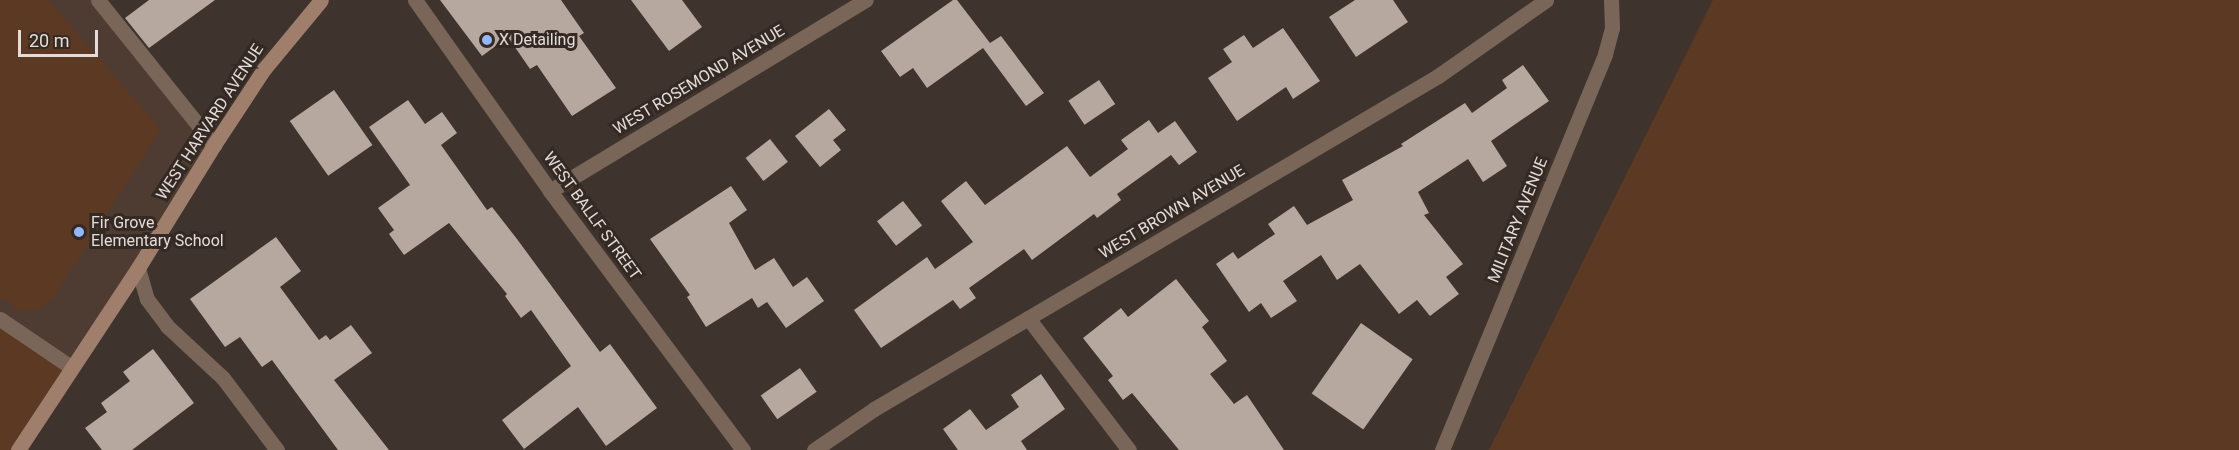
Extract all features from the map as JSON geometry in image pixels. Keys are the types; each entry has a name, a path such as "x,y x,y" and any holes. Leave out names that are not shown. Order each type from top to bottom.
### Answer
{"main road":[{"name":"WEST HARVARD AVENUE","path":"18,450 138,268 264,69 321,0"}],"street":[{"path":"98,0 214,145"},
{"name":"WEST BALLF STREET","path":"415,0 550,191 743,450"},
{"name":"WEST ROSEMOND AVENUE","path":"550,191 866,0"},
{"name":"WEST BROWN AVENUE","path":"814,450 873,409 1438,76 1546,0"},
{"name":"MILITARY AVENUE","path":"1442,450 1605,54 1612,28 1611,0"},
{"path":"138,268 147,299 167,326 223,378 277,450"},
{"path":"1028,318 1129,450"},
{"path":"0,320 71,368"}],"shaded area":[{"name":"Fir Grove Elementary School","path":"0,0 98,0 214,145 71,367 0,318"},
{"name":"Fir Grove Elementary School","path":"0,0 48,0 161,129 54,297 39,310 20,311 0,297"},
{"path":"1713,0 2239,0 2239,450 1489,450"},
{"path":"0,318 71,367 18,450 0,450"}],"building":[{"path":"149,0 215,0 149,48 125,18"},
{"path":"440,0 561,0 584,33 579,36 616,88 572,116 537,65 530,69 508,37 482,56"},
{"path":"631,0 682,0 702,27 669,51"},
{"path":"953,0 957,0 990,43 1001,36 1044,93 1026,106 983,48 927,88 913,68 900,77 881,51"},
{"path":"1355,0 1393,0 1408,22 1356,57 1329,17"},
{"path":"1283,28 1320,81 1293,99 1286,87 1237,121 1208,78 1232,62 1223,49 1244,35 1253,48"},
{"path":"1523,65 1549,101 1491,141 1507,166 1483,182 1468,159 1418,192 1429,213 1424,215 1463,264 1446,277 1459,294 1430,316 1417,300 1399,314 1360,264 1337,280 1321,255 1283,281 1297,301 1271,318 1261,303 1249,312 1216,264 1233,252 1238,259 1275,234 1268,224 1294,206 1307,225 1353,200 1342,180 1403,146 1401,144 1465,103 1472,113 1507,88 1502,80"},
{"path":"1099,80 1115,104 1085,125 1068,101"},
{"path":"334,90 372,145 328,176 290,121"},
{"path":"408,100 425,124 442,112 457,133 441,145 487,210 492,207 600,352 610,344 657,408 606,446 578,407 524,449 502,420 571,366 531,310 521,318 505,296 507,294 449,223 404,255 389,234 394,230 378,208 410,185 369,127"},
{"path":"829,109 846,130 833,140 841,150 820,167 795,136"},
{"path":"1149,120 1158,133 1175,121 1197,152 1179,165 1171,155 1117,194 1121,200 1097,218 1094,214 1032,260 1024,249 969,288 976,298 960,309 953,300 881,348 854,310 927,257 935,269 973,242 941,201 966,181 985,205 1067,146 1090,177 1128,149 1121,140"},
{"path":"770,139 788,162 763,181 746,158"},
{"path":"731,186 747,210 729,223 755,270 774,258 793,287 807,277 824,301 786,328 767,302 758,308 752,298 706,327 687,297 690,295 650,239"},
{"path":"903,201 922,225 896,246 877,221"},
{"path":"276,237 301,271 280,287 319,340 326,335 330,340 351,325 372,353 334,380 389,450 338,450 272,360 262,367 240,337 225,347 190,299"},
{"path":"1176,279 1209,321 1202,327 1227,361 1210,374 1234,404 1247,395 1284,450 1179,450 1132,393 1123,400 1108,380 1113,376 1083,338 1121,308 1128,317"},
{"path":"1361,323 1413,359 1363,430 1312,393"},
{"path":"153,349 194,403 132,450 102,450 85,428 107,412 101,403 130,381 123,372"},
{"path":"800,368 817,392 777,419 761,396"},
{"path":"1041,374 1065,409 1021,441 1027,450 958,450 943,429 970,409 986,430 1019,407 1011,395"}],"place":[{"name":"X Detailing","path":"487,40"},
{"name":"Fir Grove Elementary School","path":"79,232"}]}
